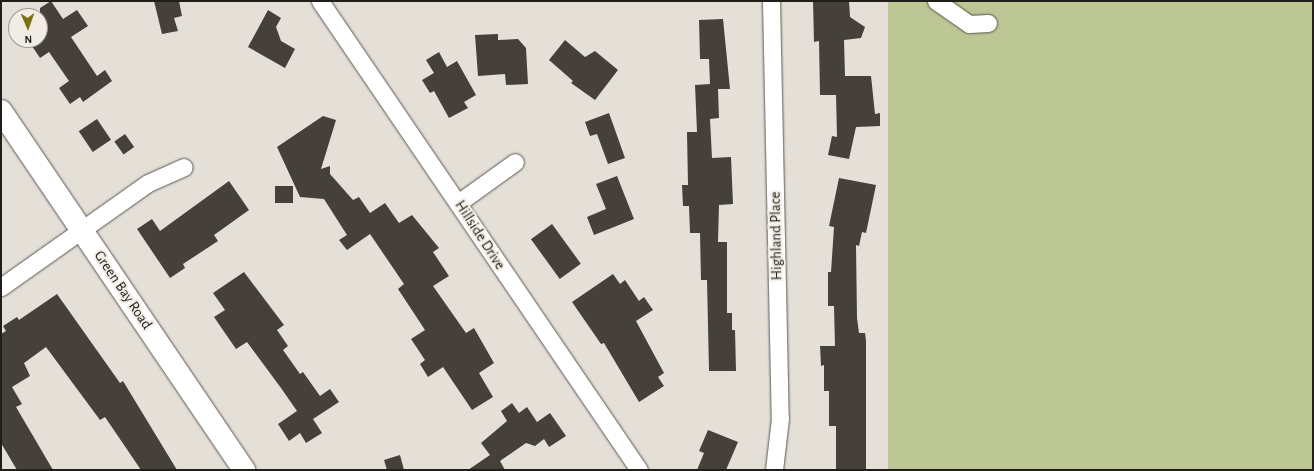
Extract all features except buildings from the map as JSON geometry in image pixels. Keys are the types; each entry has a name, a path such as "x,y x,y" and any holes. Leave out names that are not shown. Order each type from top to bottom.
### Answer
{"main road":[{"name":"Green Bay Road","path":"1,111 244,470"}],"street":[{"name":"Hillside Drive","path":"320,1 639,470"},
{"name":"Highland Place","path":"771,1 780,418 774,470"},
{"path":"936,1 969,24 988,23"},
{"path":"458,203 515,162"},
{"path":"1,288 83,232 148,183 184,167"}],"green space":[{"path":"888,1 1313,1 1313,470 888,470"}]}
